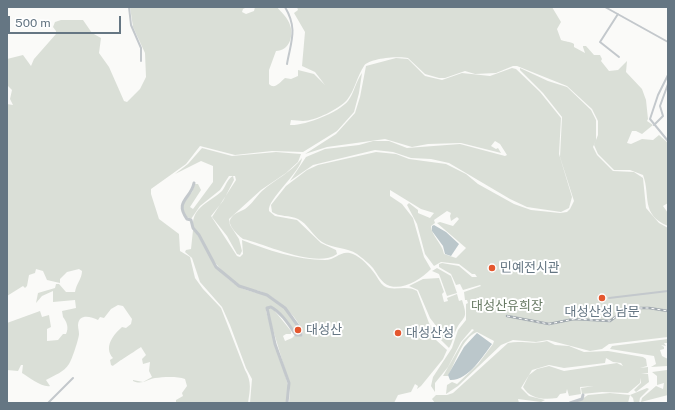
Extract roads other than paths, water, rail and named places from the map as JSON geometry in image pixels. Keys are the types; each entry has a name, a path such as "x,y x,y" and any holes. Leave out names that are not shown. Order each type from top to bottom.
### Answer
{"street":[{"path":"129,7 131,25 141,48 141,61"},
{"path":"285,7 293,20 287,64"},
{"path":"605,7 668,42"},
{"path":"618,14 600,42 619,57"},
{"path":"668,75 650,118 653,125 668,141"},
{"path":"653,125 663,116 660,106 668,86 663,85"},
{"path":"194,183 192,191 182,204 182,211 186,219 191,220 192,228 199,235 212,261 238,286 262,293 275,300 288,311 302,330 301,335 296,335 275,309 270,307 267,308 275,344 289,383 288,403"},
{"path":"609,298 668,291"},
{"path":"48,403 73,378"},
{"path":"570,403 582,399 584,395"}],"railway":[{"path":"507,316 549,324 574,319 610,321 628,308 649,308 668,311"}],"place":[{"name":"민예전시관","path":"492,268"},
{"name":"대성산성 남문","path":"602,298"},
{"name":"대성산","path":"298,330"},
{"name":"대성산성","path":"398,333"}],"park label":[{"name":"대성산유희장","path":"507,306"}]}
